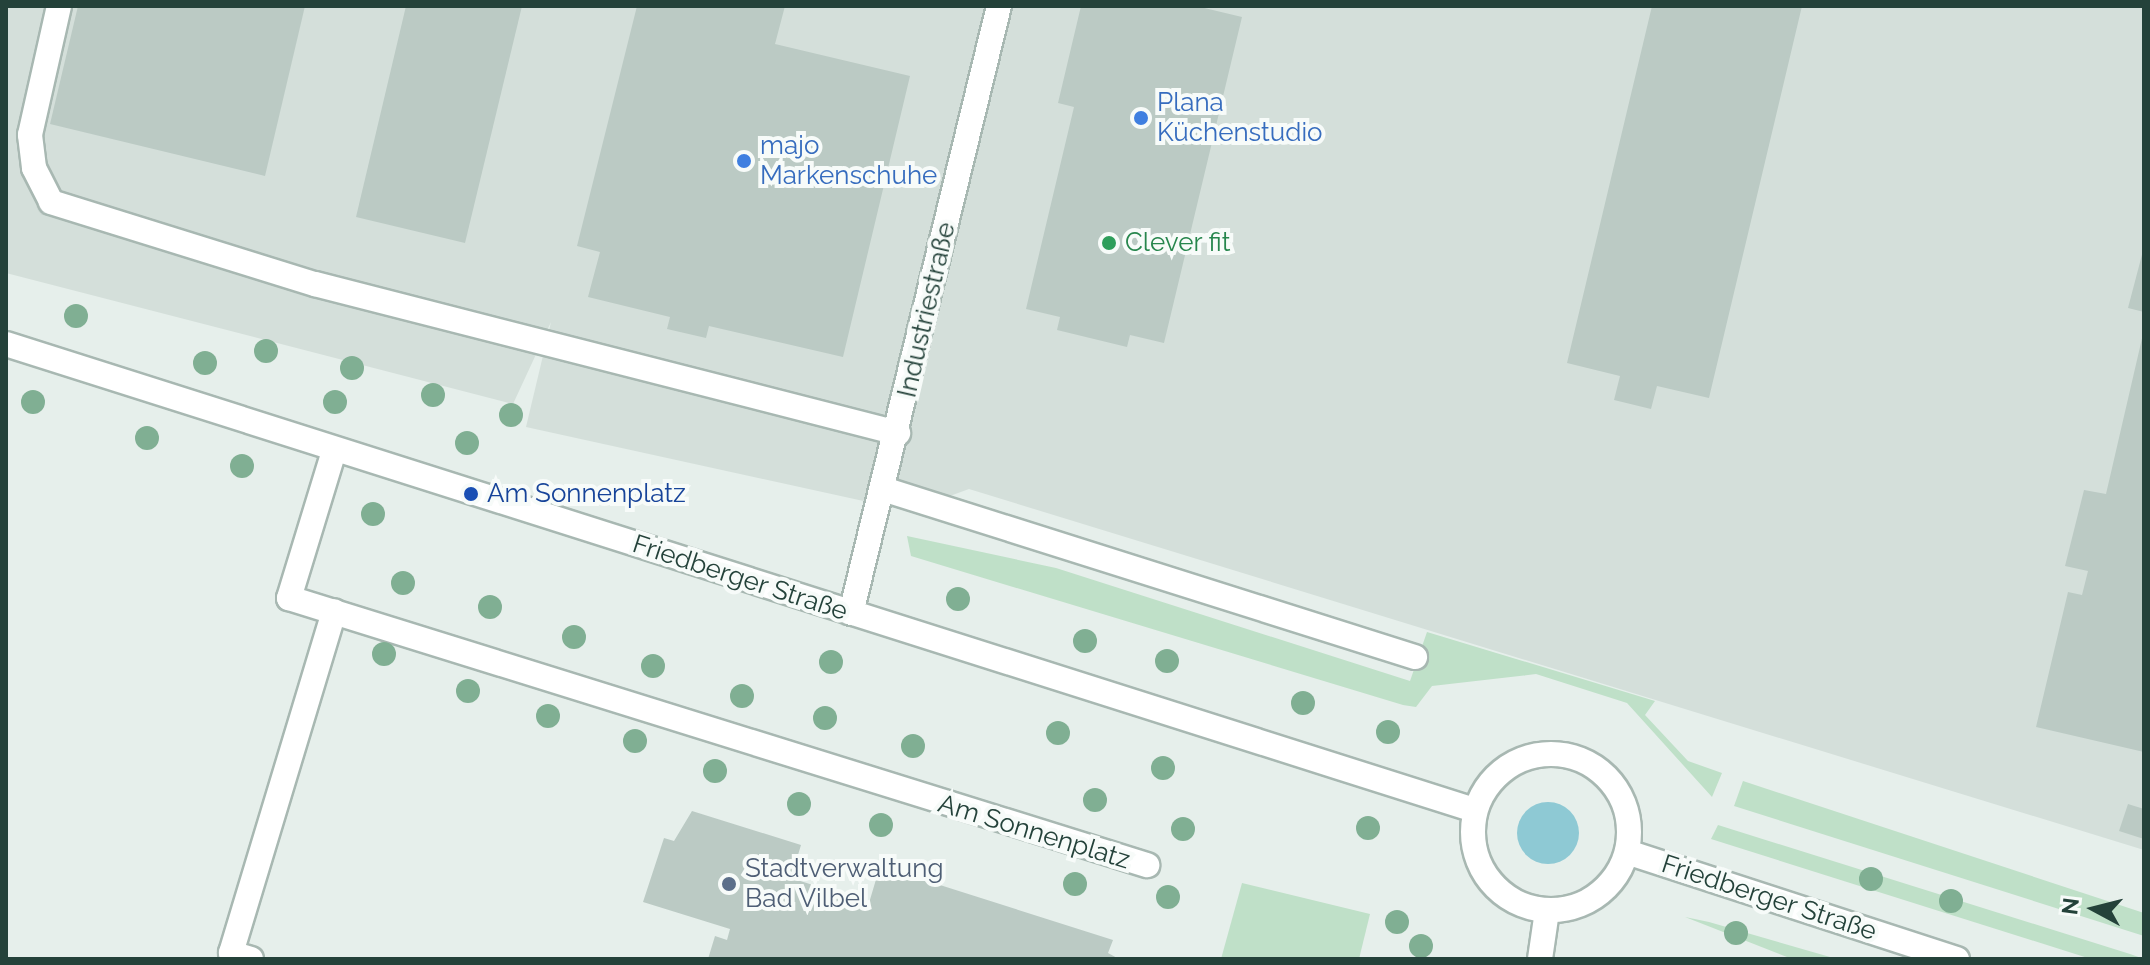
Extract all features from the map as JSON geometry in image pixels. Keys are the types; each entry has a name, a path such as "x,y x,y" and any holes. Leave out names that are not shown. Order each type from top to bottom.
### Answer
{"street":[{"path":"59,6 30,135 34,168 51,202 315,284 898,433"},
{"name":"Industriestraße","path":"851,613 898,433 999,6"},
{"name":"Friedberger Straße","path":"6,344 334,451 1474,810 1489,782 1512,763 1541,753 1572,756 1599,769 1619,792 1629,821 1627,852 1597,896 1547,911"},
{"name":"Am Sonnenplatz","path":"334,451 289,598 1147,865"},
{"path":"883,489 1415,657"},
{"path":"251,959 231,953 334,611"},
{"path":"1474,810 1475,857 1487,878 1503,895 1547,911 1540,959"},
{"name":"Friedberger Straße","path":"1627,852 1957,959"}],"shaded area":[{"path":"6,6 2144,6 2144,850 969,489 909,511 526,427 551,322 513,404 6,273"}],"green space":[{"path":"907,536 1056,568 1410,681 1427,632 1655,701 1645,715 1688,761 1722,773 1712,797 1627,703 1536,674 1432,686 1416,707 1403,705 911,556"},
{"path":"1743,781 2144,913 2144,936 1734,806"},
{"path":"1718,825 2144,959 2091,959 1711,839"},
{"path":"1242,883 1370,914 1359,959 1221,959"},
{"path":"1685,917 1709,922 1830,957 1792,959"}],"water":[{"path":"1542,802 1554,802 1570,811 1577,821 1577,845 1570,855 1554,864 1542,864 1522,850 1517,839 1517,827 1531,807"}],"building":[{"path":"78,6 305,6 265,176 50,124"},
{"path":"406,6 522,6 465,243 356,217"},
{"name":"majo Markenschuhe","path":"637,6 785,6 775,44 910,76 843,357 709,326 706,338 667,329 670,317 588,297 600,252 577,246"},
{"path":"1081,6 1196,6 1242,17 1164,343 1130,335 1127,347 1057,330 1060,317 1026,309 1074,107 1058,103"},
{"path":"1652,6 1802,6 1709,398 1657,386 1651,409 1614,400 1620,376 1567,363"},
{"path":"2144,247 2144,312 2128,308"},
{"path":"2143,334 2144,752 2036,727 2068,592 2082,595 2088,571 2065,566 2084,490 2106,494"},
{"path":"2128,804 2144,809 2144,839 2119,831"},
{"name":"Stadtverwaltung Bad Vilbel","path":"692,811 801,845 791,878 869,903 880,866 1113,940 1108,953 1119,959 708,959 715,936 727,940 730,929 643,902 664,838 674,841"}],"place":[{"name":"Plana Küchenstudio","path":"1141,118"},
{"name":"majo Markenschuhe","path":"744,161"},
{"name":"Clever fit","path":"1109,243"},
{"name":"Am Sonnenplatz","path":"471,494"},
{"name":"Stadtverwaltung Bad Vilbel","path":"729,884"}]}
